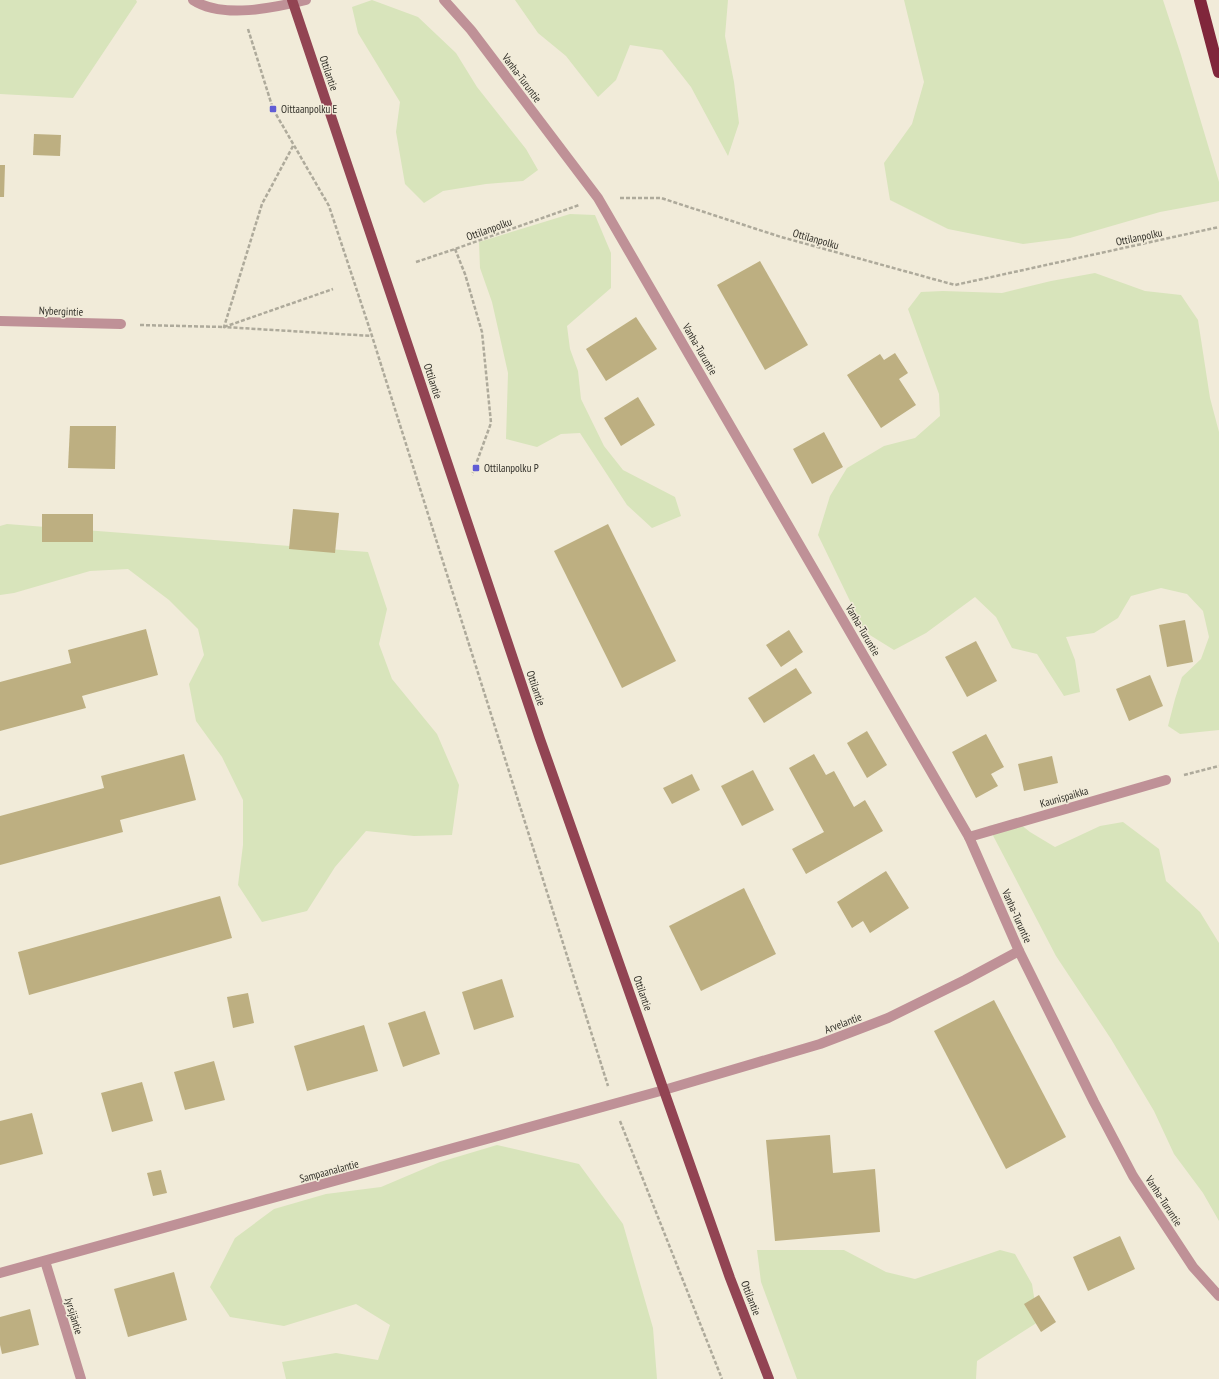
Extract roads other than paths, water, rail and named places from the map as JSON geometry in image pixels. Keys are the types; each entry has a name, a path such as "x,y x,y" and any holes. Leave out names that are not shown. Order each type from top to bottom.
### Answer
{"highway":[{"path":"1200,0 1219,72"}],"main road":[{"name":"Ottilantie","path":"292,2 540,739 730,1278 768,1379"}],"street":[{"path":"193,0 202,6 242,11 306,0"},
{"name":"Vanha-Turuntie","path":"444,0 471,30 598,198 969,837 1019,951 1094,1102 1134,1176 1193,1267 1219,1296"},
{"name":"Nybergintie","path":"0,321 121,324"},
{"name":"Kaunispaikka","path":"969,837 1166,780"},
{"name":"Arvelantie","path":"664,1090 820,1044 888,1018 965,980 1019,951"},
{"name":"Sampaanalantie","path":"0,1273 664,1090"},
{"name":"Jyrsijäntie","path":"45,1261 81,1379"}],"place":[{"name":"Oittaanpolku E","path":"273,109"},
{"name":"Ottilanpolku P","path":"476,468"}]}
